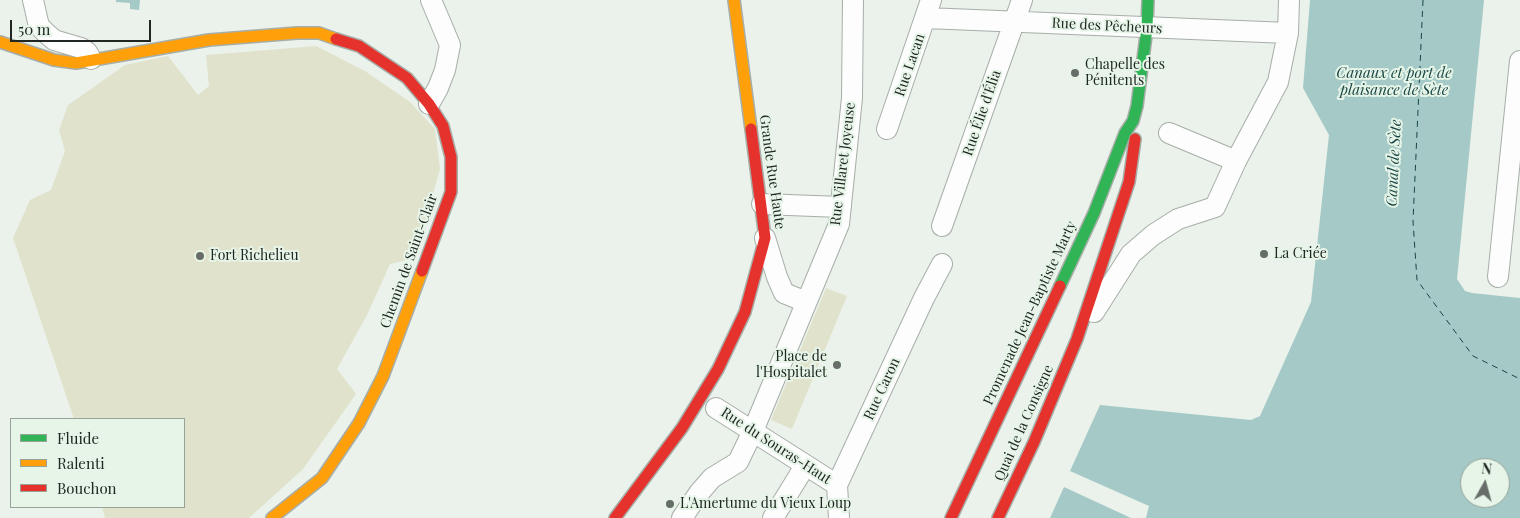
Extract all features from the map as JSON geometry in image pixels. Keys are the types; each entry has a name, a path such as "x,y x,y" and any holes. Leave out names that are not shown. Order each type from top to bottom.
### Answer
{"street":[{"path":"32,0 40,27 54,40 81,48 87,52 91,59"},
{"path":"429,104 438,88 450,45 431,0"},
{"name":"Grande Rue Haute","path":"615,518 682,428 718,369 745,312 765,238 734,0"},
{"name":"Rue Villaret Joyeuse","path":"682,518 712,478 738,462 753,431 839,224 852,98 853,0"},
{"name":"Rue Élie d'Élia","path":"942,226 1022,0"},
{"path":"1133,121 1137,106 1147,28 1148,0"},
{"path":"1077,339 1132,254 1153,235 1178,219 1215,206 1236,161 1278,82 1288,34 1289,0"},
{"name":"Rue des Pêcheurs","path":"928,9 1014,22 1288,34"},
{"name":"Rue Lacan","path":"887,129 928,9"},
{"name":"Chemin de Saint-Clair","path":"0,42 54,60 76,63 209,40 319,33 359,46 407,78 429,104 442,126 448,141 451,157 451,192 383,376 358,423 322,478 272,518"},
{"path":"1498,277 1520,62"},
{"name":"Promenade Jean-Baptiste Marty","path":"951,518 1094,214 1125,134 1133,121"},
{"name":"Quai de la Consigne","path":"998,518 1034,442 1077,339 1129,182 1136,131 1133,121"},
{"path":"1169,133 1236,161"},
{"path":"1115,162 1131,170"},
{"path":"762,204 841,207"},
{"path":"765,238 776,277 784,293 806,302"},
{"name":"Rue Caron","path":"839,518 837,485 924,298 942,264"},
{"name":"Rue du Souras-Haut","path":"716,408 837,485"},
{"path":"773,518 805,466"}],"green space":[{"path":"316,46 365,71 410,102 435,129 440,169 415,258 390,264 367,315 337,369 356,394 303,469 249,518 105,518 102,508 185,508 185,418 74,418 13,238 30,200 51,190 65,151 59,130 68,105 125,65 168,56 198,95 209,86 206,55"},
{"path":"826,288 847,296 792,429 771,420"}],"water":[{"path":"116,0 140,0 139,10 130,9 130,3 116,2"},
{"path":"1310,0 1484,0 1457,279 1465,291 1520,298 1520,518 1146,518 1149,506 1070,471 1100,405 1251,420 1260,416 1311,302 1329,135 1303,88"},
{"path":"1064,487 1131,518 1050,518"}],"ferry route":[{"path":"1423,0 1413,221 1417,280 1473,356 1520,379"}],"traffic: fast":[{"path":"1060,286 1094,213 1125,133 1133,121 1137,106 1147,28 1148,0"}],"traffic: slow":[{"path":"734,0 751,129"},
{"path":"0,42 54,60 76,63 209,40 297,33 319,33 336,39"},
{"path":"272,518 322,478 359,423 383,376 422,271"}],"traffic: jam":[{"path":"336,39 359,46 407,78 429,104 443,126 451,157 451,192 422,271"},
{"path":"615,518 682,428 718,369 745,312 765,238 751,129"},
{"path":"998,518 1034,442 1077,339 1129,182 1135,139"},
{"path":"951,518 1060,286"}],"place":[{"name":"Chapelle des Pénitents","path":"1075,73"},
{"name":"La Criée","path":"1264,254"},
{"name":"Fort Richelieu","path":"200,256"},
{"name":"Place de l'Hospitalet","path":"837,365"},
{"name":"L'Amertume du Vieux Loup","path":"670,504"}],"water label":[{"name":"Canaux et port de plaisance de Sète","path":"1394,82"},
{"name":"Canal de Sète","path":"1394,163"}]}
